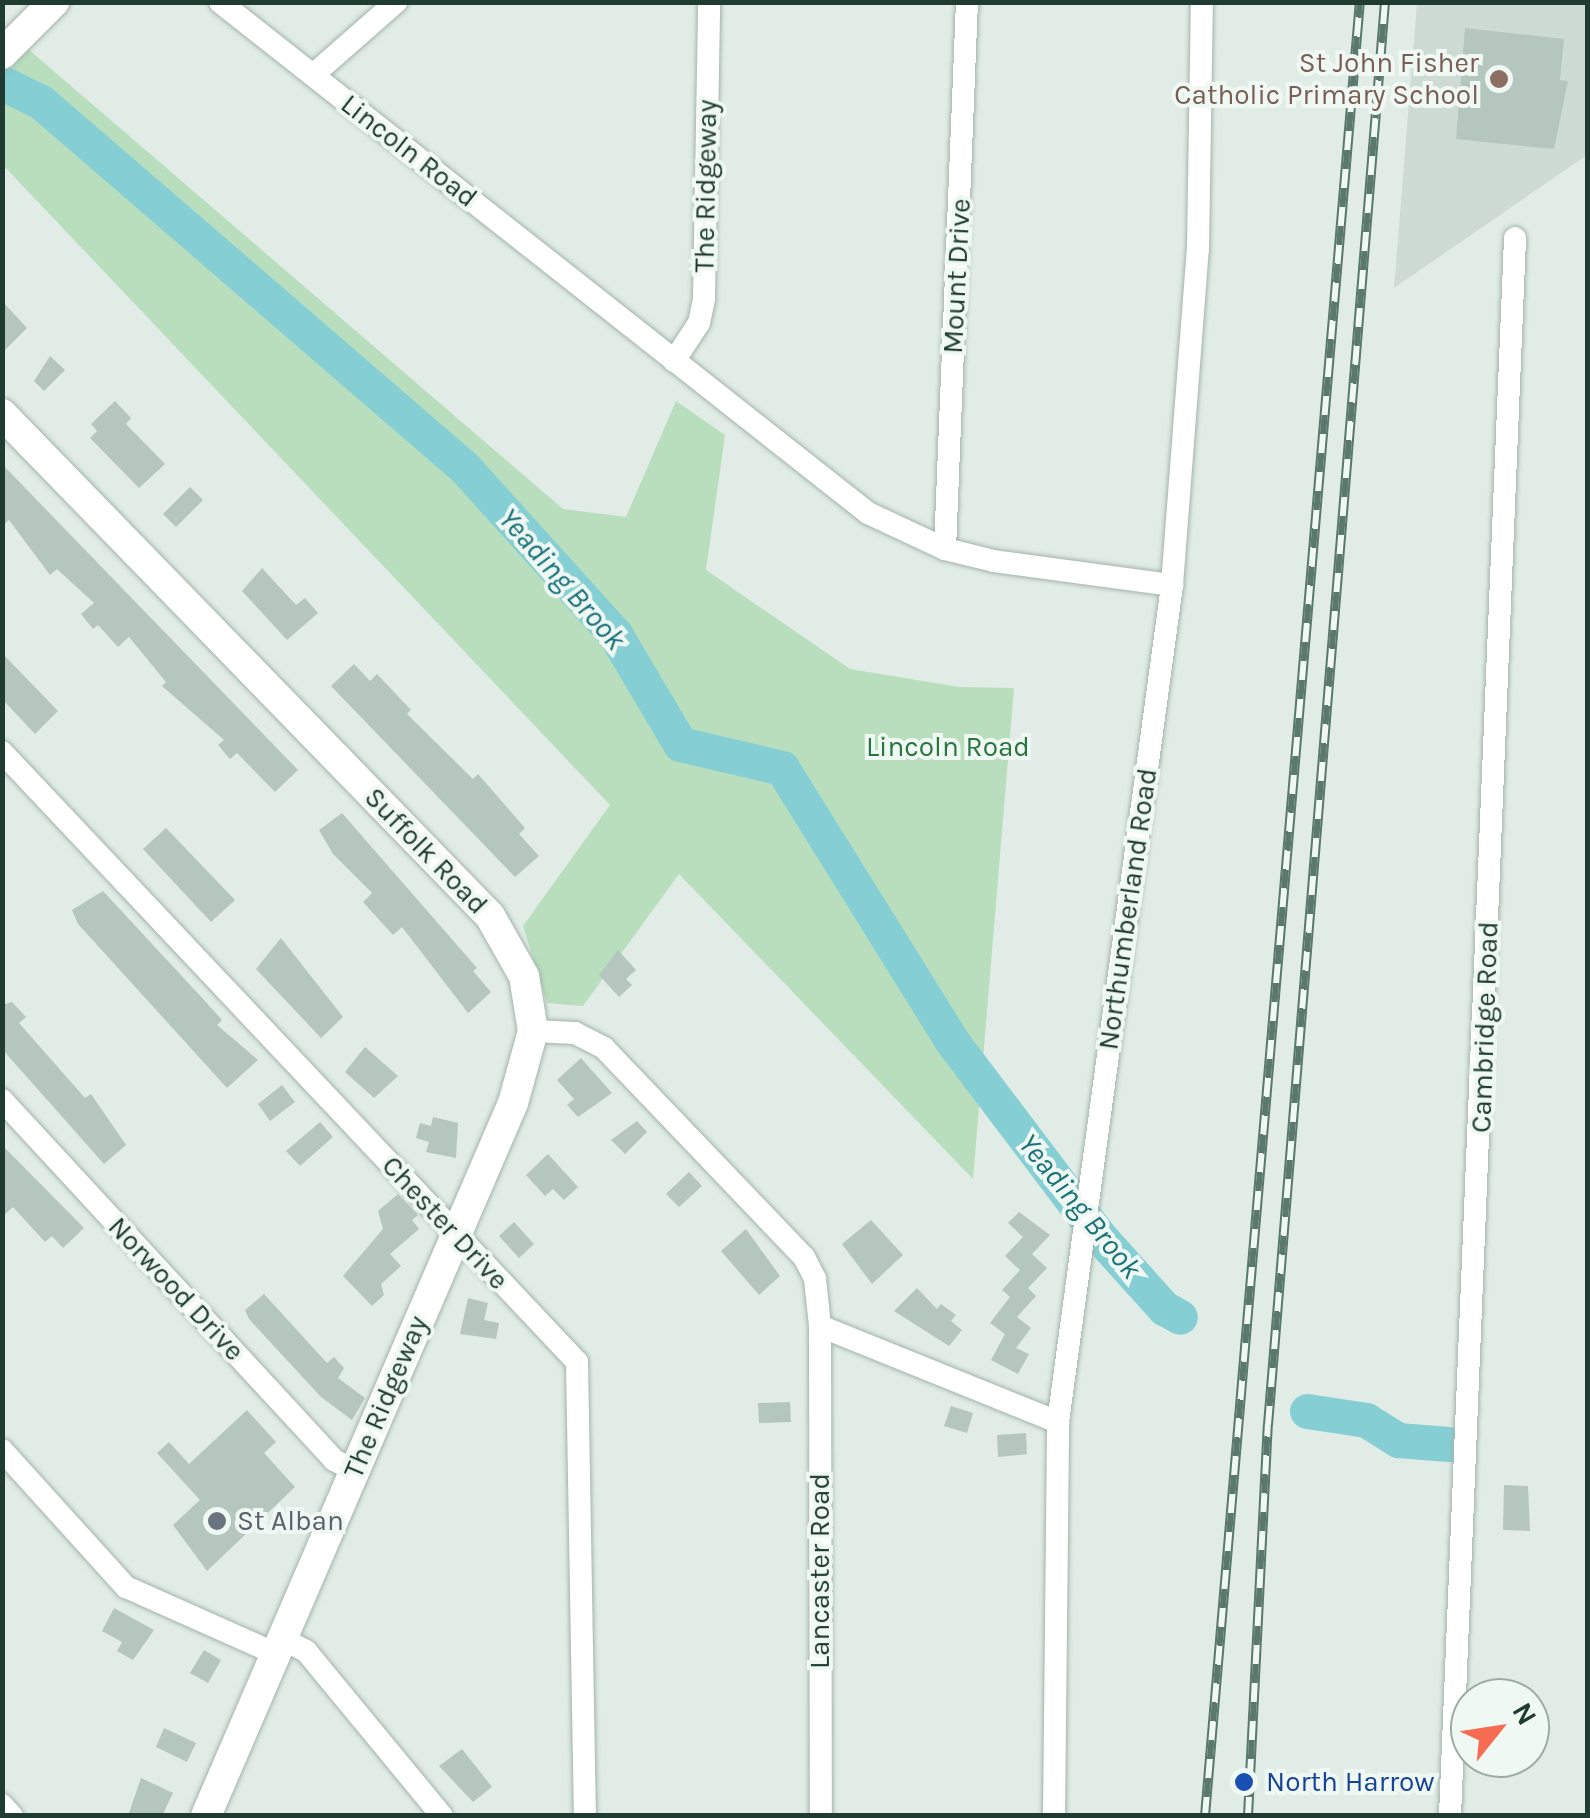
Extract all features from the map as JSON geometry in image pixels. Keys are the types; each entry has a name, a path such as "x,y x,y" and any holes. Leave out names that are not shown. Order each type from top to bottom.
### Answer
{"street":[{"path":"2,54 54,2"},
{"name":"Lincoln Road","path":"220,2 868,513 945,548 1172,585"},
{"path":"312,75 396,2"},
{"name":"The Ridgeway","path":"674,361 700,324 704,299 709,2"},
{"name":"Mount Drive","path":"945,548 967,2"},
{"name":"Northumberland Road","path":"1054,1816 1058,1422 1172,585 1198,248 1202,2"},
{"name":"Cambridge Road","path":"1450,1816 1515,238"},
{"name":"Suffolk Road","path":"2,414 490,916 524,976 532,1030"},
{"name":"Chester Drive","path":"2,752 577,1362 585,1816"},
{"path":"532,1030 574,1033 604,1048 804,1256 815,1279 820,1326 1058,1422"},
{"name":"The Ridgeway","path":"206,1816 282,1648 354,1470 513,1104 532,1030"},
{"name":"Norwood Drive","path":"2,1100 334,1460 354,1470"},
{"name":"Lancaster Road","path":"820,1326 821,1816"},
{"path":"2,1450 126,1586 282,1648 306,1651 442,1816"},
{"path":"2,1805 12,1816"}],"shaded area":[{"name":"St John Fisher Catholic Primary School","path":"1417,3 1587,3 1587,155 1394,288"}],"green space":[{"path":"28,49 563,509 626,517 676,401 725,435 706,570 850,669 959,687 1014,688 973,1179 679,874 583,1006 547,1003 523,926 610,805 3,165 2,77"}],"building":[{"name":"St John Fisher Catholic Primary School","path":"1465,28 1564,39 1560,80 1568,81 1554,149 1456,139"},
{"path":"2,301 27,328 2,353"},
{"path":"50,356 65,370 44,391 34,381"},
{"path":"115,401 131,418 126,424 165,464 139,488 90,438 97,431 91,424"},
{"path":"2,464 298,770 275,792 237,753 230,759 218,745 224,740 162,686 166,682 129,637 118,647 98,625 93,629 81,614 94,603 57,569 50,575 9,520 2,526"},
{"path":"190,487 203,500 176,527 163,514"},
{"path":"262,568 296,605 305,598 318,613 287,640 242,591"},
{"path":"2,653 58,711 35,734 2,699"},
{"path":"354,664 370,681 377,674 411,710 407,714 473,779 478,774 525,828 519,834 539,856 515,877 331,686"},
{"path":"342,813 477,968 473,971 491,992 468,1013 402,927 393,935 363,902 372,893 333,854 319,830"},
{"path":"166,828 235,900 211,922 143,849"},
{"path":"103,891 222,1020 217,1025 258,1060 227,1088 78,924 72,910"},
{"path":"281,938 343,1017 321,1038 256,969"},
{"path":"618,950 636,970 626,979 632,985 619,997 599,975"},
{"path":"12,1002 26,1017 19,1023 85,1098 91,1094 126,1145 104,1164 2,1049 2,1005"},
{"path":"365,1047 398,1076 374,1098 345,1072"},
{"path":"581,1058 612,1093 578,1117 567,1105 574,1099 557,1080"},
{"path":"282,1085 295,1102 270,1121 258,1104"},
{"path":"433,1117 458,1123 456,1158 426,1152 429,1142 416,1138 420,1123 431,1126"},
{"path":"637,1121 647,1132 625,1154 611,1140"},
{"path":"320,1122 333,1137 300,1166 286,1151"},
{"path":"2,1145 84,1228 63,1248 52,1236 45,1242 13,1207 2,1217"},
{"path":"548,1154 578,1187 564,1200 553,1189 545,1196 526,1175"},
{"path":"689,1172 702,1186 679,1207 666,1194"},
{"path":"398,1194 418,1215 412,1220 419,1229 390,1254 401,1266 381,1284 384,1295 372,1306 343,1276 383,1229 378,1211"},
{"path":"1019,1212 1050,1235 1032,1254 1047,1268 1028,1288 1036,1296 1017,1317 1031,1328 1016,1348 1029,1354 1018,1374 991,1360 1005,1334 990,1323 1010,1297 1002,1290 1020,1270 1005,1256 1023,1237 1008,1223"},
{"path":"871,1220 903,1255 872,1284 842,1244"},
{"path":"514,1222 534,1244 519,1258 499,1236"},
{"path":"746,1229 780,1276 759,1295 721,1251"},
{"path":"917,1288 937,1309 941,1304 956,1315 951,1321 962,1330 949,1346 894,1311"},
{"path":"264,1294 327,1363 334,1357 344,1368 338,1378 365,1398 352,1420 321,1397 249,1319 245,1310"},
{"path":"468,1298 488,1303 484,1320 499,1323 496,1339 460,1334"},
{"path":"790,1402 791,1422 759,1423 758,1403"},
{"path":"951,1406 973,1413 967,1433 944,1426"},
{"path":"247,1410 276,1442 264,1453 295,1487 207,1571 173,1525 200,1500 157,1453 169,1442 189,1464"},
{"path":"1026,1433 1027,1454 998,1457 997,1435"},
{"path":"1504,1485 1528,1486 1530,1531 1503,1530"},
{"path":"114,1608 154,1630 133,1660 117,1651 122,1642 102,1631"},
{"path":"204,1650 221,1660 208,1683 190,1673"},
{"path":"164,1728 196,1743 187,1762 156,1747"},
{"path":"462,1749 492,1787 473,1802 439,1766"},
{"path":"141,1778 173,1793 162,1816 128,1816"}],"waterway":[{"name":"Yeading Brook","path":"2,83 41,102 464,467 615,634 680,744 782,768 951,1040 1100,1237 1164,1308 1180,1317"},
{"name":"Yeading Brook","path":"1307,1411 1366,1420 1398,1440 1448,1444"}],"railway":[{"path":"1205,1816 1360,2"},
{"path":"1248,1816 1268,1425 1385,2"}],"place":[{"name":"St John Fisher Catholic Primary School","path":"1499,79"},
{"name":"St Alban","path":"217,1521"},
{"name":"North Harrow","path":"1244,1782"}]}
